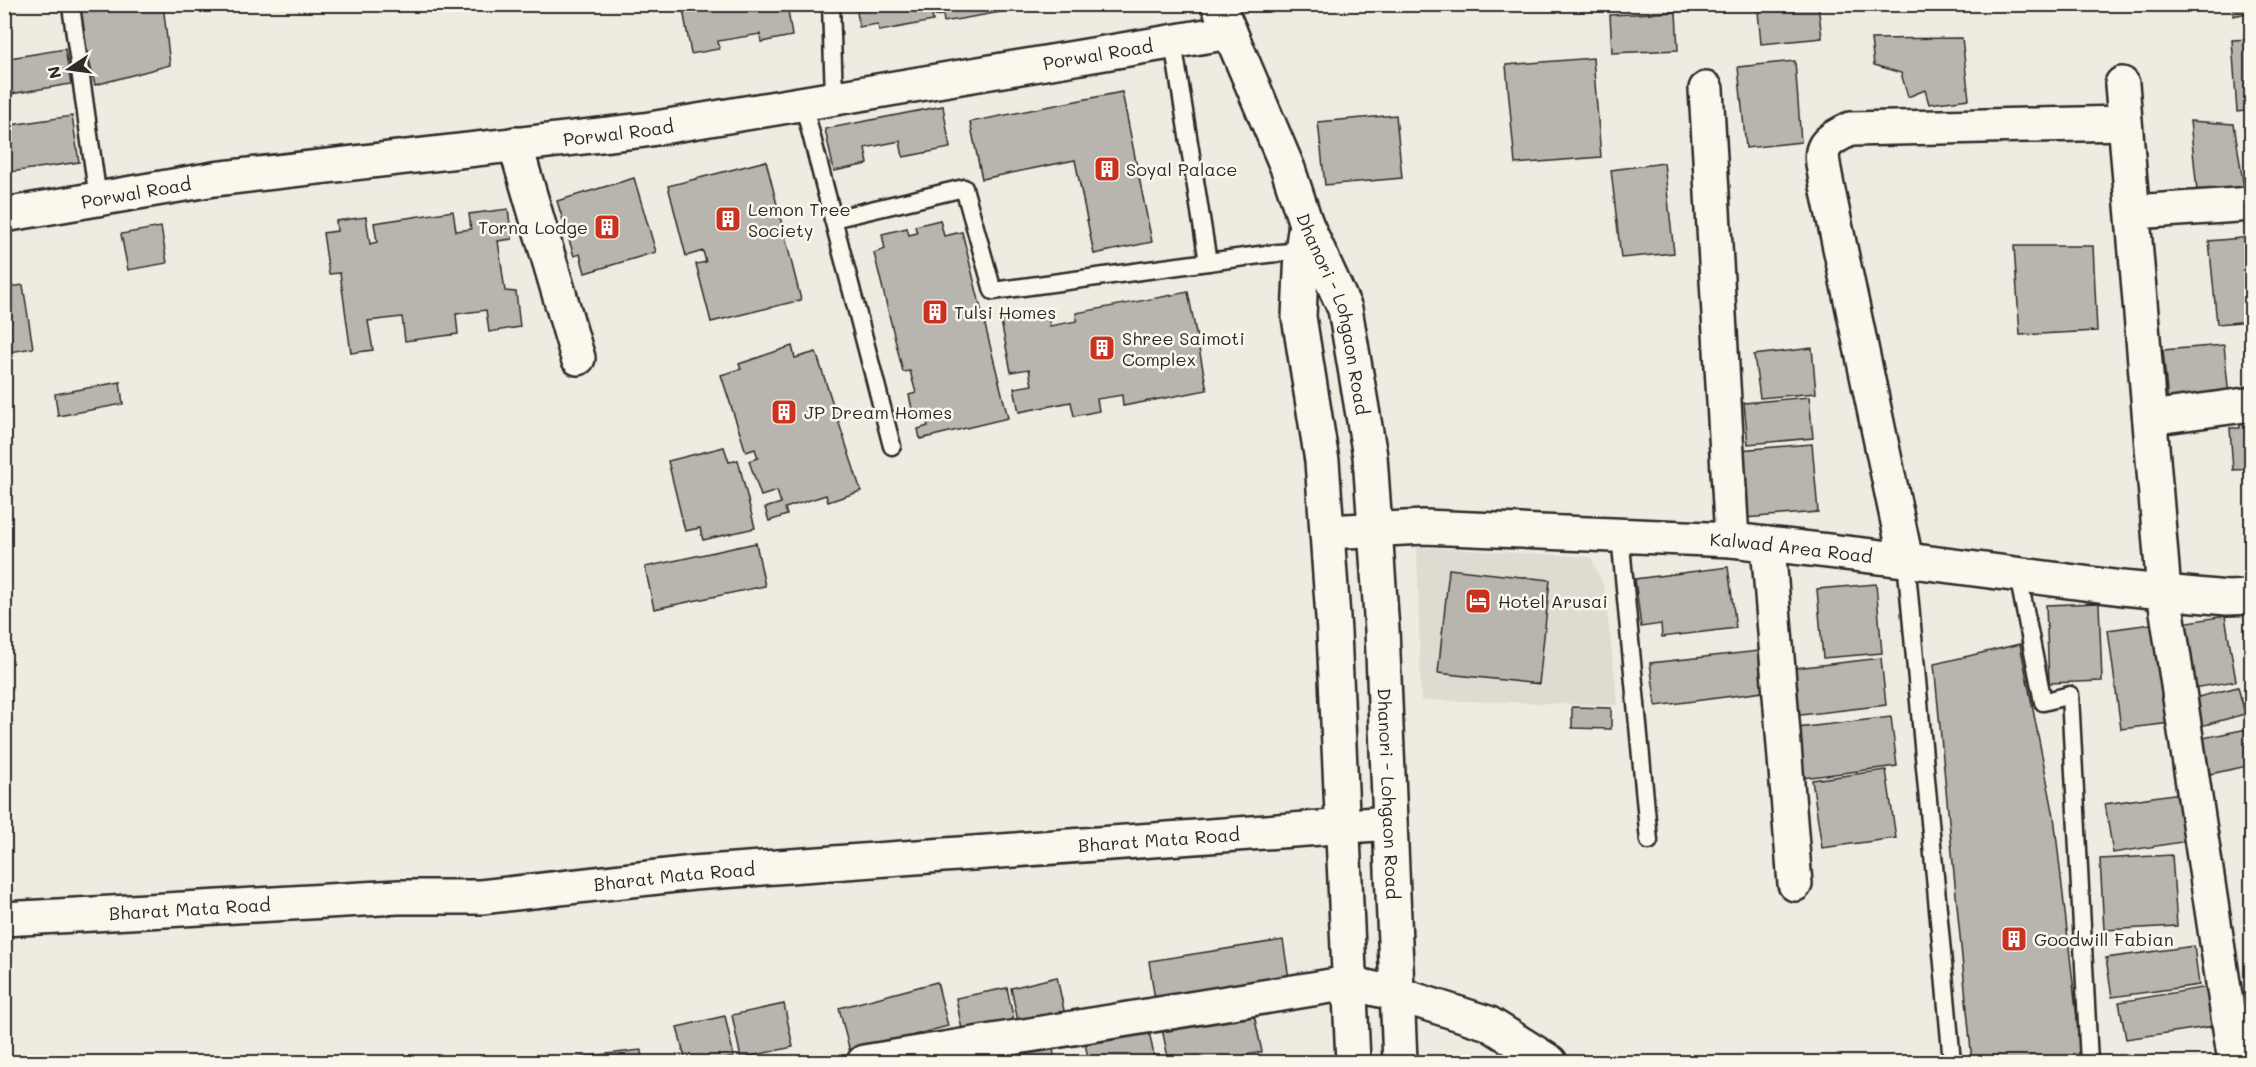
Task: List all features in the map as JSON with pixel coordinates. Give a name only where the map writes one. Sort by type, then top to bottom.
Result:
[{"type":"street","name":"Porwal Road","points":[[4,216],[214,179],[644,130],[1173,42],[1224,18]]},
{"type":"street","points":[[1224,18],[1288,169],[1304,238]]},
{"type":"street","points":[[2122,84],[2164,592],[2235,1062]]},
{"type":"street","points":[[1706,89],[1732,540]]},
{"type":"street","points":[[1906,560],[1821,152],[1829,139],[1850,129],[2125,123]]},
{"type":"street","points":[[515,144],[578,358]]},
{"type":"street","points":[[2149,211],[2252,204]]},
{"type":"street","name":"Dhanori - Lohgaon Road","points":[[1304,238],[1346,309],[1370,456],[1382,630],[1400,1062]]},
{"type":"street","name":"Dhanori - Lohgaon Road","points":[[1304,238],[1299,317],[1322,462],[1334,632],[1353,1062]]},
{"type":"street","points":[[2150,418],[2252,404]]},
{"type":"street","name":"Kalwad Area Road","points":[[1327,532],[1424,527],[1732,540],[2164,592],[2227,598],[2252,597]]},
{"type":"street","points":[[1768,544],[1796,884]]},
{"type":"street","name":"Bharat Mata Road","points":[[4,919],[398,897],[481,897],[693,873],[1390,822]]},
{"type":"street","points":[[864,1062],[1350,983],[1397,993],[1488,1023],[1550,1062]]},
{"type":"lane","points":[[831,4],[834,98]]},
{"type":"lane","points":[[71,6],[98,199]]},
{"type":"lane","points":[[1173,42],[1209,262]]},
{"type":"lane","points":[[803,103],[892,446]]},
{"type":"lane","points":[[833,219],[964,188],[993,291],[1209,262],[1304,238]]},
{"type":"lane","points":[[1620,536],[1649,841]]},
{"type":"lane","points":[[1906,560],[1952,1062]]},
{"type":"lane","points":[[2018,574],[2043,702],[2070,695],[2089,1062]]},
{"type":"shaded area","points":[[1417,547],[1591,557],[1604,587],[1618,705],[1421,700]]},
{"type":"building","points":[[75,4],[163,4],[170,65],[95,85]]},
{"type":"building","points":[[682,4],[787,4],[792,36],[761,42],[760,34],[718,41],[719,49],[691,54]]},
{"type":"building","points":[[856,4],[1041,5],[944,22],[943,15],[932,16],[933,21],[879,31],[878,24],[859,27]]},
{"type":"building","points":[[2233,4],[2252,4],[2252,12],[2233,16]]},
{"type":"building","points":[[1818,5],[1822,38],[1761,44],[1758,11]]},
{"type":"building","points":[[1676,12],[1678,50],[1612,53],[1610,15]]},
{"type":"building","points":[[1962,38],[1969,99],[1929,104],[1925,90],[1908,97],[1901,73],[1874,65],[1871,39]]},
{"type":"building","points":[[2252,39],[2252,110],[2237,112],[2232,40]]},
{"type":"building","points":[[65,49],[71,84],[4,95],[4,59]]},
{"type":"building","points":[[1593,58],[1601,157],[1515,164],[1506,65]]},
{"type":"building","points":[[1795,61],[1801,142],[1746,148],[1738,67]]},
{"type":"building","name":"Soyal Palace","points":[[1122,92],[1152,242],[1094,254],[1075,160],[982,179],[970,122]]},
{"type":"building","points":[[943,106],[950,148],[903,157],[900,141],[865,148],[868,164],[834,171],[825,129]]},
{"type":"building","points":[[1396,115],[1402,178],[1325,185],[1318,122]]},
{"type":"building","points":[[72,116],[79,162],[4,173],[4,126]]},
{"type":"building","points":[[2190,121],[2234,124],[2244,189],[2197,191]]},
{"type":"building","name":"Lemon Tree Society","points":[[766,161],[801,300],[711,322],[696,264],[706,262],[703,251],[686,256],[668,186]]},
{"type":"building","points":[[1664,163],[1674,253],[1621,258],[1611,170]]},
{"type":"building","name":"Torna Lodge","points":[[634,178],[656,252],[585,273],[580,254],[574,256],[557,201]]},
{"type":"building","points":[[508,209],[512,239],[498,241],[505,291],[516,292],[520,327],[489,332],[486,310],[456,314],[458,334],[405,341],[402,317],[368,321],[373,350],[351,353],[340,273],[329,274],[323,233],[337,231],[336,221],[366,217],[370,244],[377,242],[374,223],[453,211],[456,231],[471,229],[469,214]]},
{"type":"building","name":"Tulsi Homes","points":[[940,220],[944,236],[962,232],[1008,418],[920,439],[918,429],[928,426],[925,414],[914,418],[909,395],[916,393],[910,371],[903,372],[874,253],[885,249],[882,234],[907,228],[909,235],[917,233],[915,226]]},
{"type":"building","points":[[161,227],[167,263],[128,270],[121,234]]},
{"type":"building","points":[[2252,237],[2252,321],[2217,324],[2209,241]]},
{"type":"building","points":[[2014,246],[2093,246],[2097,331],[2020,335]]},
{"type":"building","points":[[23,285],[33,348],[4,353],[4,288]]},
{"type":"building","name":"Shree Saimoti Complex","points":[[1188,292],[1207,390],[1123,406],[1122,395],[1097,399],[1099,411],[1074,416],[1071,402],[1019,412],[1014,388],[1032,385],[1029,369],[1011,372],[1001,321],[1047,312],[1050,326],[1077,321],[1076,313]]},
{"type":"building","points":[[2224,345],[2229,397],[2168,403],[2163,350]]},
{"type":"building","name":"JP Dream Homes","points":[[792,346],[795,358],[816,352],[861,491],[828,502],[826,495],[785,508],[787,515],[769,521],[765,508],[781,503],[777,491],[761,496],[749,461],[758,458],[755,449],[746,452],[721,375],[741,369],[739,364]]},
{"type":"building","points":[[1812,348],[1816,393],[1760,398],[1754,355]]},
{"type":"building","points":[[120,382],[123,404],[58,416],[55,394]]},
{"type":"building","points":[[1809,397],[1813,438],[1748,444],[1744,403]]},
{"type":"building","points":[[2252,407],[2252,469],[2233,470],[2230,428],[2240,428],[2239,408]]},
{"type":"building","points":[[1812,444],[1818,512],[1745,518],[1739,450]]},
{"type":"building","points":[[724,447],[729,462],[738,460],[755,528],[703,540],[700,528],[685,531],[668,461]]},
{"type":"building","points":[[756,543],[765,586],[654,609],[645,567]]},
{"type":"building","points":[[1728,567],[1736,628],[1662,637],[1661,624],[1641,627],[1635,579]]},
{"type":"building","points":[[1449,569],[1550,580],[1539,684],[1438,673]]},
{"type":"building","points":[[1876,584],[1882,653],[1823,658],[1817,589]]},
{"type":"building","points":[[2099,603],[2102,681],[2049,683],[2046,605]]},
{"type":"building","points":[[2225,616],[2236,681],[2187,689],[2176,624]]},
{"type":"building","points":[[2158,623],[2171,723],[2121,729],[2108,630]]},
{"type":"building","name":"Goodwill Fabian","points":[[2020,644],[2054,816],[2082,1062],[1972,1062],[1934,664]]},
{"type":"building","points":[[1759,651],[1763,692],[1656,706],[1650,663]]},
{"type":"building","points":[[1881,658],[1886,705],[1793,716],[1787,669]]},
{"type":"building","points":[[2238,687],[2245,714],[2197,727],[2190,699]]},
{"type":"building","points":[[1572,707],[1611,708],[1611,729],[1572,728]]},
{"type":"building","points":[[1891,717],[1897,766],[1795,779],[1789,729]]},
{"type":"building","points":[[2252,728],[2252,765],[2210,774],[2203,738]]},
{"type":"building","points":[[1886,770],[1896,838],[1822,848],[1812,780]]},
{"type":"building","points":[[2180,793],[2188,841],[2113,853],[2105,804]]},
{"type":"building","points":[[2172,855],[2177,926],[2104,930],[2100,859]]},
{"type":"building","points":[[1283,940],[1290,985],[1156,1006],[1149,961]]},
{"type":"building","points":[[2194,946],[2199,985],[2112,997],[2106,958]]},
{"type":"building","points":[[1057,977],[1065,1015],[1019,1026],[1011,988]]},
{"type":"building","points":[[937,982],[948,1026],[850,1052],[839,1008]]},
{"type":"building","points":[[2207,987],[2214,1026],[2126,1039],[2119,1002]]},
{"type":"building","points":[[1007,988],[1016,1031],[964,1040],[956,998]]},
{"type":"building","points":[[784,1004],[793,1047],[741,1058],[732,1015]]},
{"type":"building","points":[[1253,1010],[1262,1052],[1210,1062],[1169,1062],[1162,1029]]},
{"type":"building","points":[[725,1016],[734,1057],[712,1062],[686,1062],[677,1027]]},
{"type":"building","points":[[2252,1021],[2252,1049],[2251,1049],[2245,1023]]},
{"type":"building","points":[[1148,1026],[1155,1061],[1089,1062],[1084,1039]]},
{"type":"building","points":[[1053,1048],[1055,1062],[1004,1062],[1003,1059]]},
{"type":"building","points":[[641,1050],[642,1062],[537,1062]]},
{"type":"place","name":"Soyal Palace","points":[[1107,169]]},
{"type":"place","name":"Lemon Tree Society","points":[[728,219]]},
{"type":"place","name":"Torna Lodge","points":[[607,227]]},
{"type":"place","name":"Tulsi Homes","points":[[935,312]]},
{"type":"place","name":"Shree Saimoti Complex","points":[[1102,348]]},
{"type":"place","name":"JP Dream Homes","points":[[784,412]]},
{"type":"place","name":"Hotel Arusai","points":[[1478,601]]},
{"type":"place","name":"Goodwill Fabian","points":[[2014,939]]}]
